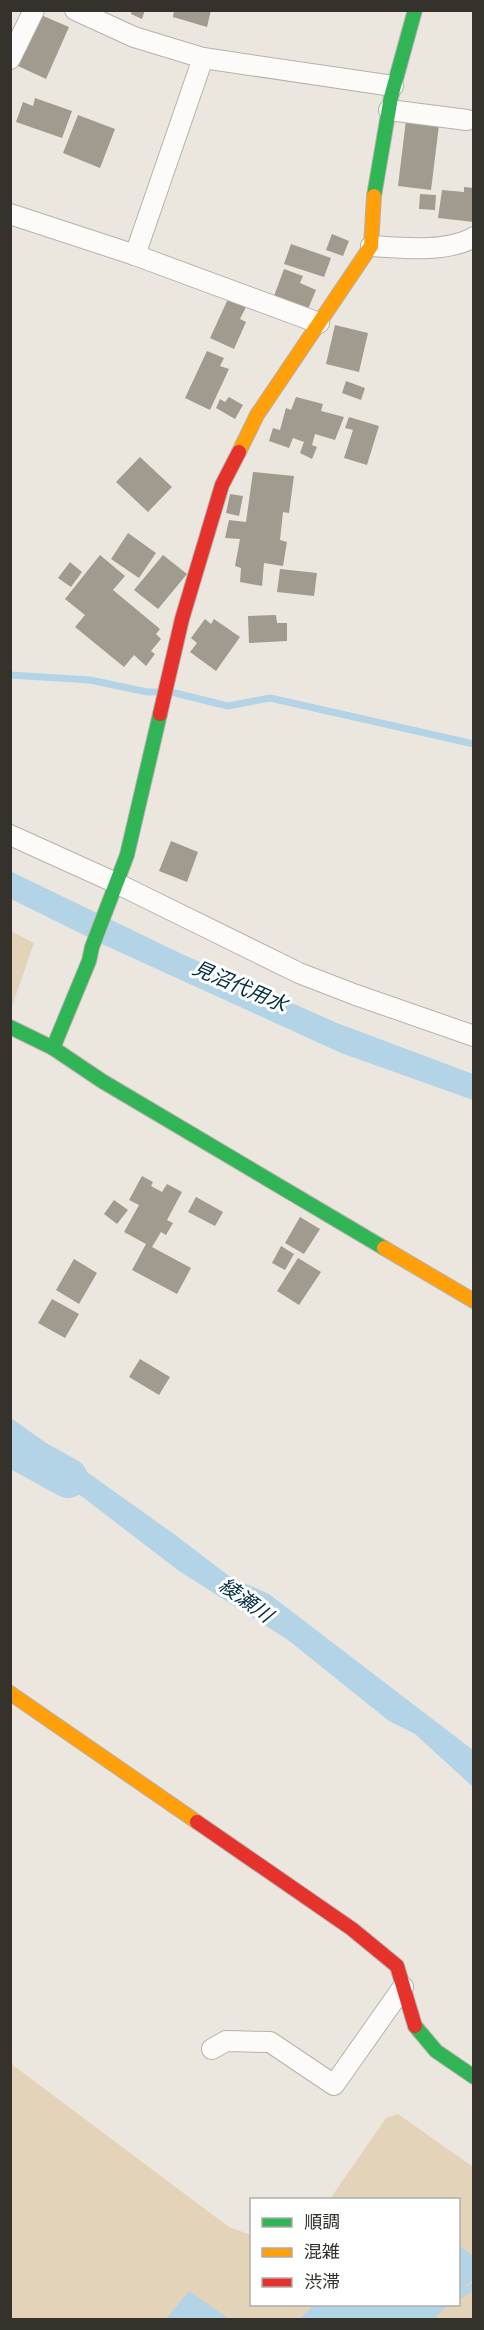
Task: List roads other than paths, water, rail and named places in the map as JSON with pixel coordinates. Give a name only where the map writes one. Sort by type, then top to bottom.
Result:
[{"type":"street","points":[[10,59],[34,10]]},
{"type":"street","points":[[75,10],[134,37],[203,58],[393,86]]},
{"type":"street","points":[[53,1048],[127,855],[182,619],[222,484],[257,415],[371,246],[372,216],[393,86],[415,10]]},
{"type":"street","points":[[135,255],[203,58]]},
{"type":"street","points":[[389,110],[467,120]]},
{"type":"street","points":[[10,214],[135,255],[319,323]]},
{"type":"street","points":[[371,246],[411,249],[463,243],[474,237]]},
{"type":"street","points":[[10,835],[116,883],[299,973],[474,1036]]},
{"type":"street","points":[[10,1027],[53,1048],[102,1081],[474,1301]]},
{"type":"street","points":[[10,1693],[352,1929],[397,1966],[414,2024],[436,2051],[474,2077]]},
{"type":"street","points":[[212,2049],[226,2041],[270,2042],[334,2085],[403,1987]]},
{"type":"water","name":"見沼代用水","points":[[10,871],[182,954],[337,1023],[473,1074],[473,1100],[341,1053],[104,945],[11,899]]},
{"type":"water","points":[[11,1418],[229,1576],[269,1594],[473,1750],[473,1787],[415,1734],[389,1721],[288,1640],[179,1571],[11,1444]]},
{"type":"water","points":[[460,2246],[473,2256],[474,2278],[460,2292]]},
{"type":"water","points":[[189,2291],[229,2319],[166,2319]]},
{"type":"water","points":[[312,2306],[447,2306],[434,2319],[300,2319]]},
{"type":"waterway","points":[[10,675],[90,680],[147,692],[159,692]]},
{"type":"waterway","points":[[171,692],[228,706],[270,698],[474,744]]},
{"type":"waterway","name":"綾瀬川","points":[[10,1446],[68,1478]]},
{"type":"waterway","points":[[460,2295],[474,2286]]}]
